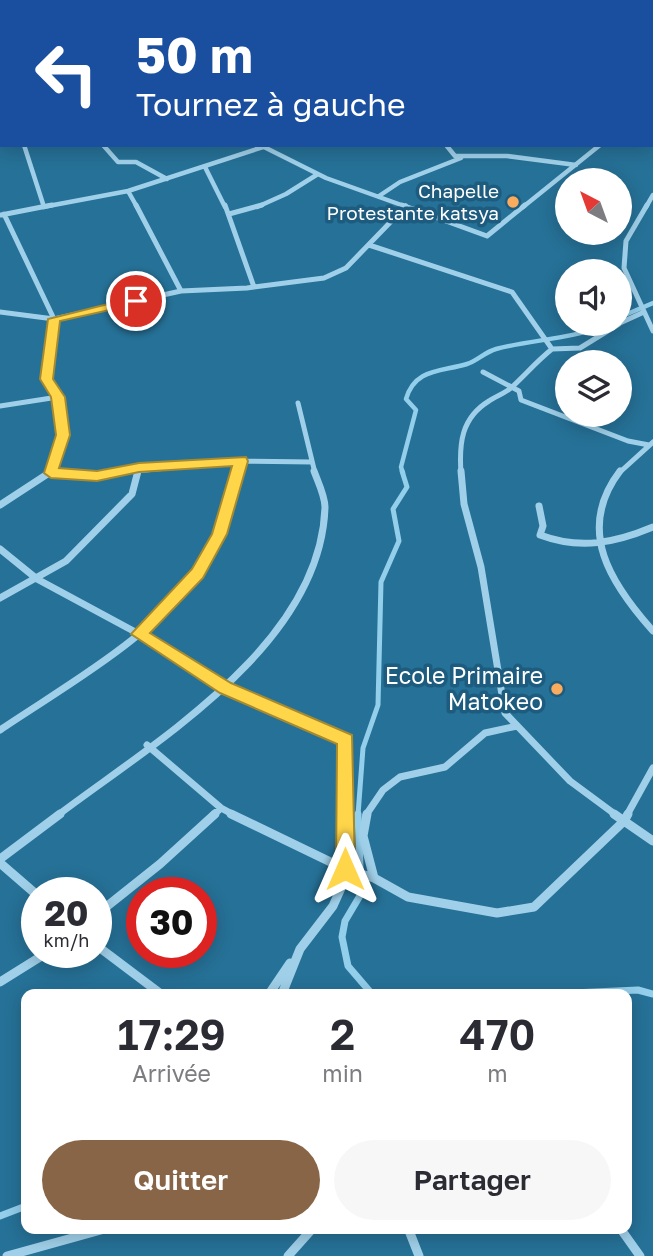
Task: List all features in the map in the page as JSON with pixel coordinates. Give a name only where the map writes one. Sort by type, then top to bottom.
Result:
[{"type":"street","points":[[25,147],[44,206]]},
{"type":"street","points":[[105,147],[118,162],[136,162],[167,179]]},
{"type":"street","points":[[51,473],[63,435],[58,397],[47,379],[54,319],[2,215],[128,191],[260,147]]},
{"type":"street","points":[[265,147],[318,174],[487,236],[598,147]]},
{"type":"street","points":[[448,147],[455,156],[507,156],[576,165]]},
{"type":"street","points":[[379,196],[400,182],[463,157]]},
{"type":"street","points":[[205,167],[229,214],[254,287]]},
{"type":"street","points":[[229,214],[251,210],[282,199],[318,174]]},
{"type":"street","points":[[128,191],[181,291]]},
{"type":"street","points":[[653,195],[626,241],[624,268],[653,331]]},
{"type":"street","points":[[0,312],[54,319],[181,291],[254,287],[324,278],[346,268],[405,206]]},
{"type":"street","points":[[369,245],[512,292],[517,306],[539,327],[552,349]]},
{"type":"street","points":[[632,317],[644,312]]},
{"type":"street","points":[[599,336],[580,348],[552,349],[525,371],[511,388],[474,412],[465,425],[459,445],[464,504],[481,567],[505,713],[570,781],[653,841]]},
{"type":"street","points":[[483,372],[519,391],[521,400],[628,441],[651,443]]},
{"type":"street","points":[[0,406],[58,397]]},
{"type":"street","points":[[21,880],[0,861],[147,745],[226,688],[271,639],[301,590],[319,550],[325,504],[298,403]]},
{"type":"street","points":[[651,443],[626,463],[600,504],[596,517],[599,543],[608,571],[653,631]]},
{"type":"street","points":[[0,505],[51,473],[97,476],[139,468],[241,461],[312,462]]},
{"type":"street","points":[[0,730],[139,634],[198,573],[220,534],[241,461]]},
{"type":"street","points":[[0,598],[66,561],[132,494],[139,468]]},
{"type":"street","points":[[539,506],[543,526],[540,535],[573,546],[626,538],[653,527]]},
{"type":"street","points":[[0,549],[37,579],[139,634],[226,688],[346,740],[343,765],[345,869],[342,887],[331,910],[273,989]]},
{"type":"street","points":[[374,878],[362,833],[369,808],[383,789],[406,774],[450,765],[482,732],[503,725],[517,726]]},
{"type":"street","points":[[147,745],[222,808],[345,869],[374,878],[408,897],[497,914],[534,907],[625,821],[653,768]]},
{"type":"street","points":[[112,902],[160,864],[222,808]]},
{"type":"street","points":[[112,957],[154,989]]},
{"type":"street","points":[[284,989],[295,957]]},
{"type":"street","points":[[0,982],[22,968]]},
{"type":"street","points":[[7,1256],[86,1234]]},
{"type":"street","points":[[288,1256],[308,1234]]},
{"type":"street","points":[[410,1234],[419,1256]]},
{"type":"street","points":[[624,1234],[640,1256]]},
{"type":"shaded area","points":[[0,147],[653,147],[653,1256],[0,1256]]},
{"type":"waterway","points":[[632,312],[653,303]]},
{"type":"waterway","points":[[403,473],[401,467],[416,410],[406,399],[410,389],[422,376],[467,364],[496,349],[566,336]]},
{"type":"waterway","points":[[358,815],[363,748],[378,705],[381,582],[399,541],[393,509],[407,487],[402,471]]},
{"type":"waterway","points":[[358,815],[361,894],[345,921],[342,937],[348,966],[368,989]]},
{"type":"waterway","points":[[632,990],[653,994]]},
{"type":"waterway","points":[[0,1216],[21,1208]]},
{"type":"place","name":"Chapelle Protestante katsya","points":[[513,202]]},
{"type":"place","name":"Ecole Primaire Matokeo","points":[[557,689]]},
{"type":"route","points":[[136,301],[54,319],[47,354],[47,379],[58,397],[63,435],[51,473],[97,476],[139,468],[241,461],[220,534],[198,573],[139,634],[226,688],[259,705],[346,740],[343,765],[345,869]]}]
